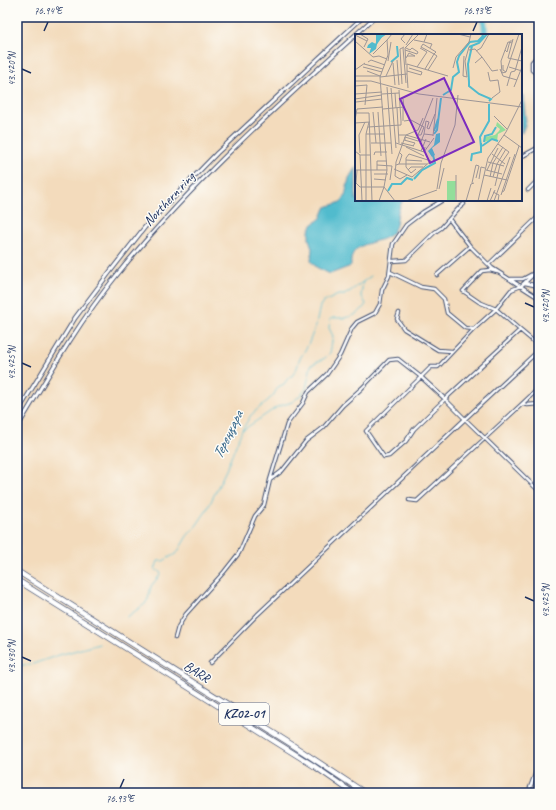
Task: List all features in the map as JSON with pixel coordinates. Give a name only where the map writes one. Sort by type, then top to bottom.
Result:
[{"type":"highway","name":"BARR","points":[[17,572],[291,744],[365,793]]},
{"type":"highway","name":"BARR","points":[[17,580],[314,766],[353,793]]},
{"type":"street","name":"Northern ring","points":[[17,413],[75,318],[145,226],[217,153],[364,17]]},
{"type":"street","name":"Northern ring","points":[[356,34],[375,17]]},
{"type":"street","points":[[536,17],[539,20]]},
{"type":"street","name":"Northern ring","points":[[17,428],[80,324],[115,277],[152,232],[220,161],[262,120],[355,35]]},
{"type":"street","points":[[539,54],[532,62],[532,70],[539,76]]},
{"type":"street","points":[[522,156],[539,147]]},
{"type":"street","points":[[528,190],[539,179]]},
{"type":"street","points":[[174,638],[178,627],[186,614],[239,553],[255,516],[264,505],[287,424],[304,403],[308,392],[328,374],[340,355],[352,328],[357,322],[375,313],[380,304],[382,290],[390,272],[393,244],[411,221],[441,201]]},
{"type":"street","points":[[391,260],[406,260],[441,228],[464,204]]},
{"type":"street","points":[[489,264],[539,216]]},
{"type":"street","points":[[449,219],[470,246],[489,264],[539,298]]},
{"type":"street","points":[[535,220],[539,224]]},
{"type":"street","points":[[437,275],[470,246]]},
{"type":"street","points":[[520,330],[414,429],[406,441],[389,456],[384,457],[366,431],[431,367],[438,367],[474,329],[496,309],[511,290],[521,286],[538,272],[539,269]]},
{"type":"street","points":[[501,273],[490,270],[482,270],[463,291],[479,302],[496,309],[539,346]]},
{"type":"street","points":[[390,272],[421,287],[434,289],[444,299],[447,313],[465,328],[474,329]]},
{"type":"street","points":[[510,279],[523,279],[538,272]]},
{"type":"street","points":[[524,283],[534,285],[539,288]]},
{"type":"street","points":[[399,313],[397,319],[404,329],[438,350],[453,351]]},
{"type":"street","points":[[210,663],[262,610],[539,350]]},
{"type":"street","points":[[270,480],[282,471],[306,441],[323,428],[343,405],[389,360],[398,359],[445,399],[539,491]]},
{"type":"street","points":[[409,500],[416,501],[539,388]]},
{"type":"street","points":[[522,404],[539,404]]},
{"type":"street","points":[[528,793],[539,764]]},
{"type":"water","points":[[522,95],[523,95],[526,122],[522,133]]},
{"type":"water","points":[[355,168],[355,201],[402,201],[398,210],[394,230],[383,239],[361,246],[355,251],[352,257],[351,266],[330,274],[316,267],[311,261],[312,248],[309,239],[309,231],[312,225],[321,218],[325,208],[342,201],[345,196],[349,178]]},
{"type":"waterway","name":"Тереңқара","points":[[484,17],[485,34]]},
{"type":"waterway","name":"Тереңқара","points":[[127,617],[145,604],[148,599],[151,586],[161,574],[159,571],[155,570],[158,561],[163,561],[177,553],[187,536],[207,510],[226,470],[242,430],[251,415],[273,396],[278,387],[284,384],[297,368],[299,360],[308,345],[316,325],[322,303],[338,295],[345,295],[347,292],[371,276]]},
{"type":"waterway","points":[[243,430],[277,407],[292,402],[306,389],[311,365],[325,358],[330,353],[333,336],[329,328],[330,319],[351,316],[358,313],[366,304],[361,295],[363,282]]},
{"type":"waterway","name":"Тереңқара","points":[[17,667],[19,668],[22,665],[30,665],[99,644]]}]
